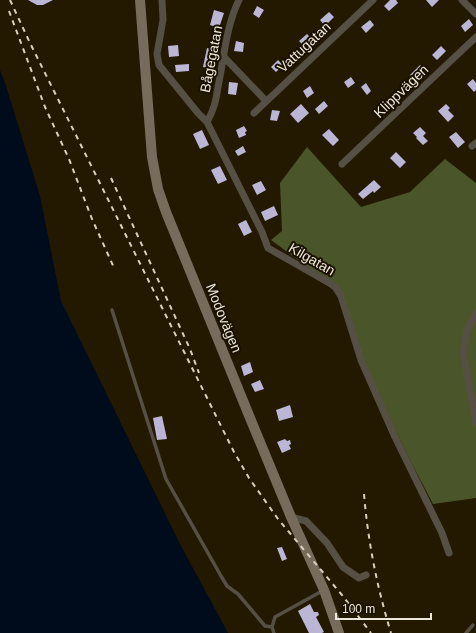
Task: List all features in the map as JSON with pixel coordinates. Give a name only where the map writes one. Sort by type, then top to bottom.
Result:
[{"type":"main road","name":"Modovägen","points":[[140,0],[152,157],[158,189],[166,212],[291,517],[324,590],[339,633]]},
{"type":"street","name":"Kilgatan","points":[[162,0],[163,20],[157,54],[159,65],[207,122],[262,232],[268,248],[336,287],[344,301],[352,336],[361,360],[395,437],[442,533],[449,553]]},
{"type":"street","name":"Bågegatan","points":[[207,122],[215,108],[226,44],[233,16],[239,0]]},
{"type":"street","name":"Vattugatan","points":[[254,113],[373,0]]},
{"type":"street","points":[[462,0],[476,14]]},
{"type":"street","name":"Klippvägen","points":[[342,164],[476,36]]},
{"type":"street","points":[[224,58],[266,101]]},
{"type":"street","points":[[476,313],[467,330],[463,352],[476,423]]},
{"type":"street","points":[[291,517],[306,521],[327,543],[343,567],[359,578],[366,574]]},
{"type":"lane","points":[[112,310],[166,479],[227,586],[238,594],[265,626],[272,627]]},
{"type":"lane","points":[[274,633],[272,627],[273,618],[324,590]]},
{"type":"lane","points":[[466,633],[473,625]]},
{"type":"green space","points":[[307,147],[361,207],[410,192],[445,159],[476,183],[476,498],[433,504],[361,360],[344,301],[331,284],[271,240],[282,231],[280,183]]},
{"type":"water","points":[[0,70],[40,196],[61,301],[181,546],[228,633],[0,633]]},
{"type":"building","points":[[28,0],[53,0],[43,5],[37,5]]},
{"type":"building","points":[[390,0],[396,0],[398,3],[389,11],[384,6]]},
{"type":"building","points":[[426,0],[439,0],[432,7]]},
{"type":"building","points":[[257,6],[264,10],[259,18],[253,14]]},
{"type":"building","points":[[214,10],[224,13],[219,28],[210,25]]},
{"type":"building","points":[[329,12],[334,17],[325,26],[320,20]]},
{"type":"building","points":[[469,19],[473,25],[465,32],[461,26]]},
{"type":"building","points":[[370,20],[374,25],[366,33],[361,27]]},
{"type":"building","points":[[307,34],[313,40],[305,47],[299,41]]},
{"type":"building","points":[[236,41],[244,43],[243,52],[234,51]]},
{"type":"building","points":[[178,45],[179,56],[169,57],[168,46]]},
{"type":"building","points":[[441,46],[446,51],[437,60],[432,55]]},
{"type":"building","points":[[207,48],[217,50],[213,69],[203,67]]},
{"type":"building","points":[[278,60],[283,65],[276,72],[271,67]]},
{"type":"building","points":[[189,64],[189,71],[176,72],[175,65]]},
{"type":"building","points":[[420,65],[426,71],[415,81],[410,75]]},
{"type":"building","points":[[351,77],[355,83],[348,88],[344,82]]},
{"type":"building","points":[[473,79],[476,83],[476,90],[474,92],[467,84]]},
{"type":"building","points":[[208,82],[209,91],[202,92],[201,83]]},
{"type":"building","points":[[229,82],[238,83],[236,95],[228,94]]},
{"type":"building","points":[[366,83],[371,91],[367,95],[361,87]]},
{"type":"building","points":[[310,86],[314,93],[307,98],[303,91]]},
{"type":"building","points":[[324,101],[328,106],[319,114],[315,109]]},
{"type":"building","points":[[301,104],[309,113],[298,123],[290,114]]},
{"type":"building","points":[[446,104],[450,108],[448,110],[454,116],[448,122],[438,111]]},
{"type":"building","points":[[272,110],[280,111],[277,121],[270,120]]},
{"type":"building","points":[[244,126],[247,131],[245,132],[246,135],[239,138],[236,130]]},
{"type":"building","points":[[420,127],[426,133],[423,136],[428,141],[423,145],[413,133]]},
{"type":"building","points":[[329,129],[339,140],[333,146],[322,135]]},
{"type":"building","points":[[202,130],[209,145],[200,149],[193,134]]},
{"type":"building","points":[[456,132],[465,142],[458,148],[449,137]]},
{"type":"building","points":[[243,146],[246,152],[238,156],[235,151]]},
{"type":"building","points":[[396,152],[406,162],[400,168],[390,158]]},
{"type":"building","points":[[220,166],[227,180],[218,184],[211,170]]},
{"type":"building","points":[[374,180],[381,187],[363,199],[358,194]]},
{"type":"building","points":[[261,181],[266,190],[257,195],[252,185]]},
{"type":"building","points":[[274,206],[278,215],[265,221],[261,212]]},
{"type":"building","points":[[246,220],[252,232],[244,236],[238,224]]},
{"type":"building","points":[[250,362],[253,372],[244,376],[241,366]]},
{"type":"building","points":[[260,380],[264,389],[255,392],[251,384]]},
{"type":"building","points":[[290,405],[293,417],[279,421],[276,410]]},
{"type":"building","points":[[162,416],[167,439],[157,440],[153,418]]},
{"type":"building","points":[[285,439],[287,441],[290,440],[291,444],[289,445],[291,449],[282,453],[277,442]]},
{"type":"building","points":[[282,547],[287,559],[282,561],[277,548]]},
{"type":"building","points":[[310,604],[314,612],[318,612],[319,615],[316,617],[324,632],[322,633],[309,633],[298,611]]},
{"type":"railway","points":[[10,0],[234,452],[249,478],[278,519],[342,595],[371,633]]},
{"type":"railway","points":[[9,11],[45,107],[69,159],[92,219],[115,270]]},
{"type":"railway","points":[[111,178],[190,349],[199,373]]},
{"type":"railway","points":[[364,494],[374,564],[381,599],[391,633]]}]
